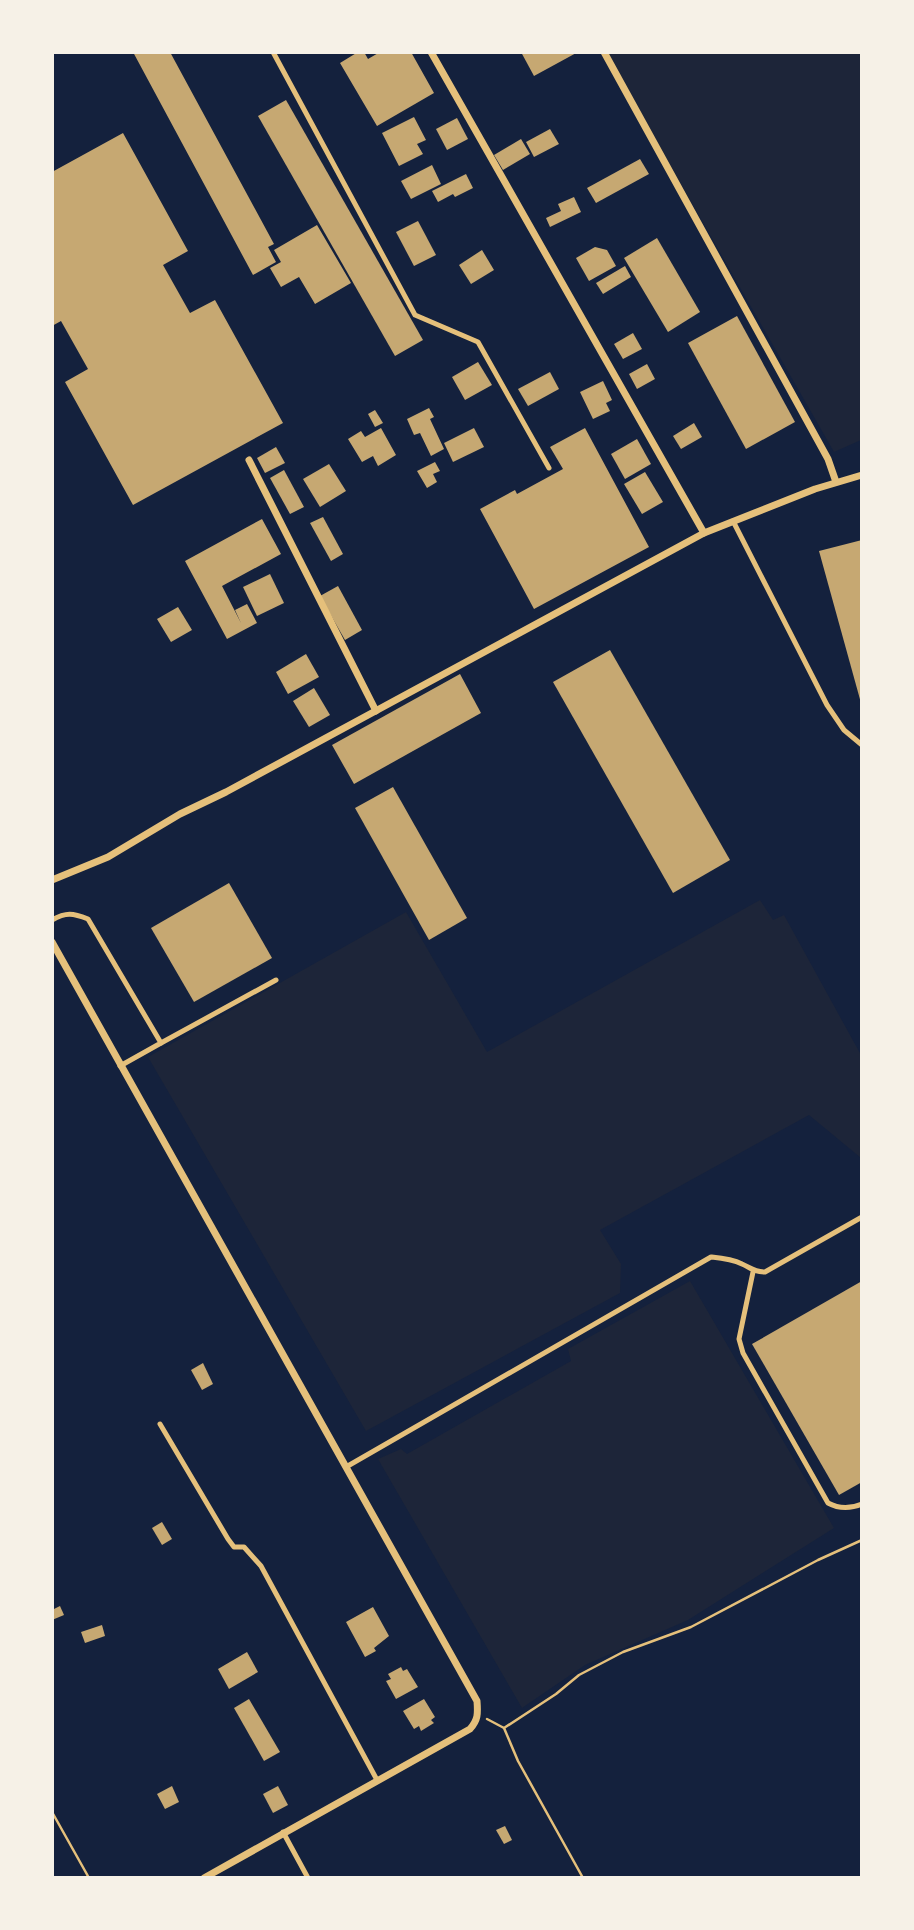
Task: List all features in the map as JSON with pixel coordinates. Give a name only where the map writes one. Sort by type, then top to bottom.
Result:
[{"type":"street","points":[[431,52],[704,533]]},
{"type":"street","points":[[604,52],[828,459],[836,482]]},
{"type":"street","points":[[249,460],[376,711]]},
{"type":"street","points":[[52,880],[108,856],[180,814],[704,533],[862,474]]},
{"type":"street","points":[[52,942],[477,1701],[478,1714],[470,1729],[204,1878]]},
{"type":"lane","points":[[273,52],[415,315],[478,342],[548,468]]},
{"type":"lane","points":[[733,521],[827,705],[844,730],[862,745]]},
{"type":"lane","points":[[52,920],[74,913],[88,919],[161,1043]]},
{"type":"lane","points":[[120,1066],[276,980]]},
{"type":"lane","points":[[346,1467],[710,1257],[729,1259],[753,1272],[765,1272],[862,1217]]},
{"type":"lane","points":[[753,1272],[739,1339],[743,1353],[828,1503],[847,1508],[862,1504]]},
{"type":"lane","points":[[160,1424],[228,1539],[234,1546],[244,1547],[261,1566],[377,1780]]},
{"type":"lane","points":[[283,1832],[308,1878]]},
{"type":"path","points":[[504,1728],[556,1694],[579,1675],[623,1652],[691,1627],[818,1560],[862,1540]]},
{"type":"path","points":[[478,1714],[504,1728],[517,1761],[583,1878]]},
{"type":"path","points":[[52,1812],[89,1878]]},
{"type":"shaded area","points":[[606,53],[861,53],[861,440],[834,452]]},
{"type":"shaded area","points":[[760,900],[773,920],[784,915],[861,1055],[861,1158],[809,1115],[600,1230],[621,1264],[620,1293],[366,1431],[148,1057],[406,912],[487,1052]]},
{"type":"shaded area","points":[[690,1281],[834,1528],[688,1620],[585,1665],[522,1708],[378,1459],[401,1449],[407,1454],[571,1361],[568,1349]]},
{"type":"building","points":[[133,52],[170,52],[274,244],[268,247],[276,262],[253,275]]},
{"type":"building","points":[[358,52],[364,52],[368,59],[380,52],[411,52],[434,93],[377,126],[340,63]]},
{"type":"building","points":[[521,52],[578,52],[534,76]]},
{"type":"building","points":[[286,100],[423,340],[395,356],[258,116]]},
{"type":"building","points":[[414,117],[426,140],[417,144],[423,154],[399,166],[382,133]]},
{"type":"building","points":[[457,118],[468,139],[447,150],[436,129]]},
{"type":"building","points":[[550,129],[559,144],[534,157],[526,142]]},
{"type":"building","points":[[123,133],[188,251],[163,265],[190,313],[215,300],[283,423],[133,505],[65,382],[88,369],[61,321],[52,326],[52,172]]},
{"type":"building","points":[[521,139],[530,154],[503,170],[494,155]]},
{"type":"building","points":[[640,159],[649,174],[596,203],[587,188]]},
{"type":"building","points":[[432,165],[441,184],[411,199],[401,181]]},
{"type":"building","points":[[466,174],[473,188],[438,202],[432,191]]},
{"type":"building","points":[[574,197],[581,212],[550,227],[546,218],[561,211],[558,204]]},
{"type":"building","points":[[418,221],[436,255],[414,266],[396,232]]},
{"type":"building","points":[[317,225],[351,283],[315,304],[299,277],[281,287],[270,268],[281,262],[274,250]]},
{"type":"building","points":[[657,238],[700,312],[668,332],[624,258]]},
{"type":"building","points":[[595,247],[607,250],[616,266],[589,281],[576,258]]},
{"type":"building","points":[[482,250],[494,270],[471,284],[459,265]]},
{"type":"building","points":[[625,266],[631,277],[603,294],[596,283]]},
{"type":"building","points":[[737,316],[795,422],[746,449],[688,343]]},
{"type":"building","points":[[633,333],[642,349],[623,359],[614,344]]},
{"type":"building","points":[[478,362],[492,385],[465,400],[452,377]]},
{"type":"building","points":[[647,364],[655,379],[637,389],[629,374]]},
{"type":"building","points":[[550,372],[559,389],[528,406],[518,389]]},
{"type":"building","points":[[603,381],[612,400],[606,403],[610,411],[593,419],[580,392]]},
{"type":"building","points":[[429,408],[434,417],[430,419],[444,449],[431,456],[420,433],[414,435],[407,419]]},
{"type":"building","points":[[375,410],[383,423],[375,427],[368,414]]},
{"type":"building","points":[[694,423],[702,437],[681,449],[673,436]]},
{"type":"building","points":[[381,428],[396,455],[378,466],[373,456],[362,462],[348,439],[361,431],[365,437]]},
{"type":"building","points":[[474,428],[484,447],[453,462],[444,443]]},
{"type":"building","points":[[585,428],[649,547],[534,609],[480,509],[515,490],[517,494],[563,469],[550,447]]},
{"type":"building","points":[[637,439],[651,464],[625,479],[611,454]]},
{"type":"building","points":[[276,447],[285,463],[265,473],[257,458]]},
{"type":"building","points":[[435,462],[440,471],[433,474],[437,482],[427,488],[417,471]]},
{"type":"building","points":[[329,464],[346,491],[320,507],[303,479]]},
{"type":"building","points":[[284,470],[304,507],[290,514],[270,478]]},
{"type":"building","points":[[645,472],[663,502],[642,514],[624,484]]},
{"type":"building","points":[[323,517],[343,554],[331,561],[310,523]]},
{"type":"building","points":[[262,519],[281,554],[222,586],[241,623],[235,610],[247,604],[257,623],[227,639],[185,561]]},
{"type":"building","points":[[862,540],[862,703],[861,703],[819,551]]},
{"type":"building","points":[[270,574],[284,603],[257,616],[243,587]]},
{"type":"building","points":[[338,586],[362,630],[345,640],[320,596]]},
{"type":"building","points":[[178,607],[192,630],[171,642],[157,619]]},
{"type":"building","points":[[610,650],[730,860],[673,893],[553,682]]},
{"type":"building","points":[[306,654],[319,677],[288,694],[276,672]]},
{"type":"building","points":[[460,674],[481,713],[354,784],[332,745]]},
{"type":"building","points":[[314,688],[330,715],[309,727],[293,701]]},
{"type":"building","points":[[393,787],[467,918],[429,940],[355,808]]},
{"type":"building","points":[[229,883],[272,958],[194,1002],[151,928]]},
{"type":"building","points":[[862,1281],[862,1482],[839,1495],[752,1344]]},
{"type":"building","points":[[203,1363],[213,1384],[202,1390],[191,1370]]},
{"type":"building","points":[[162,1522],[172,1539],[162,1545],[152,1528]]},
{"type":"building","points":[[60,1606],[64,1615],[52,1620],[52,1610]]},
{"type":"building","points":[[373,1607],[389,1636],[374,1648],[376,1651],[365,1657],[346,1622]]},
{"type":"building","points":[[102,1625],[105,1636],[85,1643],[81,1632]]},
{"type":"building","points":[[247,1652],[258,1672],[229,1689],[218,1669]]},
{"type":"building","points":[[401,1667],[403,1671],[407,1669],[418,1687],[396,1699],[386,1681],[391,1679],[388,1674]]},
{"type":"building","points":[[249,1699],[280,1752],[264,1761],[234,1708]]},
{"type":"building","points":[[424,1699],[435,1717],[431,1720],[434,1723],[421,1731],[419,1726],[414,1729],[403,1711]]},
{"type":"building","points":[[172,1786],[179,1802],[165,1809],[157,1794]]},
{"type":"building","points":[[278,1786],[288,1805],[273,1813],[263,1794]]},
{"type":"building","points":[[505,1826],[512,1840],[504,1844],[496,1830]]}]
